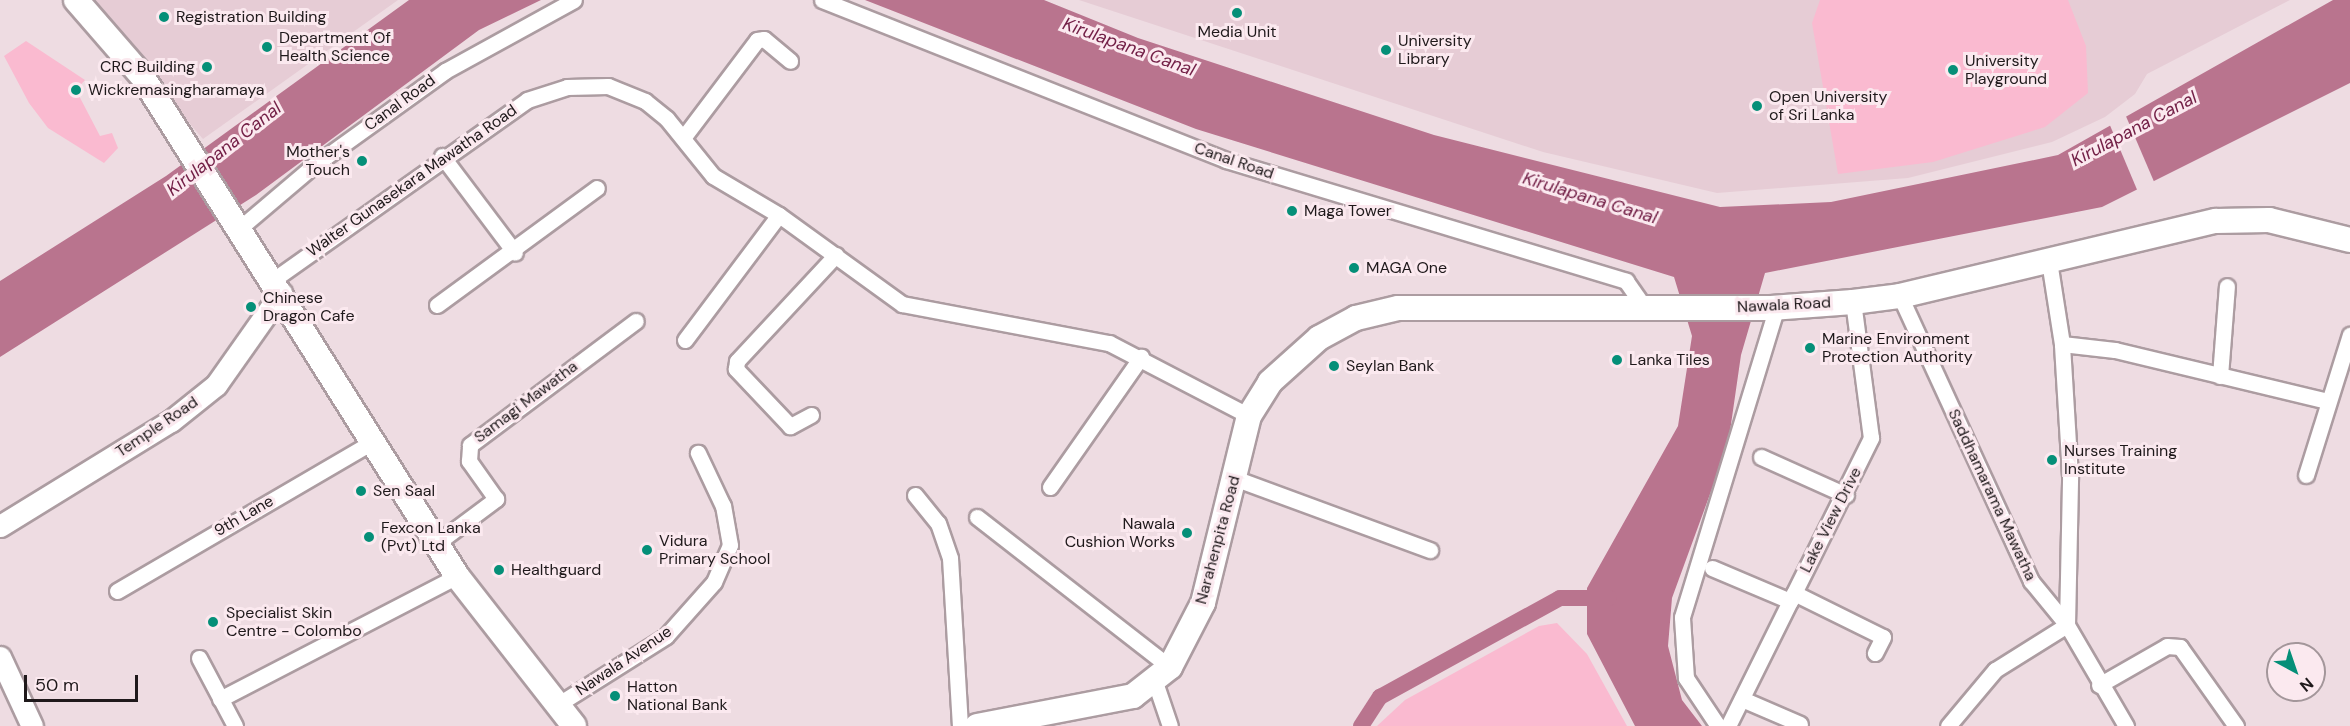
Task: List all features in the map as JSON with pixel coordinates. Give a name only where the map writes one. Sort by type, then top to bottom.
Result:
[{"type":"main road","points":[[76,0],[142,76],[190,147],[457,576],[574,726]]},
{"type":"main road","name":"Nawala Road","points":[[1249,416],[1270,382],[1319,338],[1356,318],[1398,308],[1774,308],[1853,302],[1900,296],[2216,221],[2269,220],[2350,240]]},
{"type":"main road","name":"Narahenpita Road","points":[[1163,674],[1203,603],[1249,416]]},
{"type":"main road","points":[[978,726],[1133,696],[1163,674]]},
{"type":"street","name":"Canal Road","points":[[240,226],[313,166],[445,71],[574,0]]},
{"type":"street","name":"Canal Road","points":[[822,0],[1226,160],[1626,281],[1656,307]]},
{"type":"street","points":[[683,138],[757,40],[764,39],[790,61]]},
{"type":"street","name":"Walter Gunasekara Mawatha Road","points":[[277,286],[442,156],[527,100],[567,87],[608,86],[645,101],[683,138],[713,176],[779,215],[902,304],[1077,335],[1141,357],[1249,416]]},
{"type":"street","points":[[442,156],[515,253]]},
{"type":"street","points":[[437,305],[515,253],[597,188]]},
{"type":"street","points":[[686,340],[779,215]]},
{"type":"street","points":[[811,415],[790,426],[736,369],[737,361],[836,255]]},
{"type":"street","points":[[1948,726],[1995,670],[2067,625],[2070,476],[2062,344],[2049,261]]},
{"type":"street","name":"Temple Road","points":[[0,526],[171,421],[216,385],[277,286]]},
{"type":"street","points":[[2220,376],[2227,286]]},
{"type":"street","name":"Saddhamarama Mawatha","points":[[1900,296],[2031,581],[2067,625],[2099,685],[2126,726]]},
{"type":"street","name":"Lake View Drive","points":[[1728,726],[1846,495],[1871,438],[1853,302]]},
{"type":"street","points":[[1718,726],[1686,678],[1682,617],[1774,308]]},
{"type":"street","name":"Samagi Mawatha","points":[[437,543],[496,499],[469,461],[470,445],[636,321]]},
{"type":"street","points":[[2306,475],[2350,335]]},
{"type":"street","points":[[2062,344],[2220,376],[2328,401]]},
{"type":"street","points":[[1050,487],[1141,357]]},
{"type":"street","name":"9th Lane","points":[[117,591],[372,442]]},
{"type":"street","name":"Nawala Avenue","points":[[557,705],[666,636],[714,582],[730,545],[723,506],[698,453]]},
{"type":"street","points":[[1761,457],[1846,495]]},
{"type":"street","points":[[1234,478],[1430,550]]},
{"type":"street","points":[[915,495],[938,523],[950,558],[960,726]]},
{"type":"street","points":[[977,518],[1163,674],[1170,726]]},
{"type":"street","points":[[1712,568],[1792,597],[1883,637],[1875,653]]},
{"type":"street","points":[[220,699],[457,576]]},
{"type":"street","points":[[2099,685],[2167,645],[2180,647],[2236,726]]},
{"type":"street","points":[[0,657],[32,726]]},
{"type":"street","points":[[199,658],[235,726]]},
{"type":"street","points":[[1742,699],[1800,724]]},
{"type":"shaded area","points":[[83,0],[398,0],[203,139]]},
{"type":"shaded area","name":"Open University of Sri Lanka","points":[[1079,0],[2290,0],[2147,74],[2135,94],[2105,117],[2052,142],[1908,178],[1717,193],[1543,152]]},
{"type":"shaded area","name":"University Playground","points":[[1820,0],[2068,0],[2086,46],[2088,93],[2045,127],[1933,162],[1838,174],[1812,23]]},
{"type":"shaded area","points":[[26,41],[85,80],[76,90],[100,136],[112,133],[118,148],[104,163],[48,128],[29,103],[4,56]]},
{"type":"shaded area","points":[[1557,623],[1587,654],[1627,726],[1377,726],[1405,700],[1539,626]]},
{"type":"water","name":"Kirulapana Canal","points":[[409,0],[541,0],[479,30],[256,195],[0,357],[0,281],[166,176]]},
{"type":"water","name":"Kirulapana Canal","points":[[865,0],[1044,0],[1138,38],[1434,135],[1720,207],[1831,202],[2058,155],[2333,0],[2350,0],[2350,83],[2102,207],[1765,273],[1741,355],[1728,445],[1672,598],[1668,646],[1682,700],[1702,726],[1635,726],[1587,634],[1587,588],[1678,426],[1692,336],[1674,277],[1196,129]]},
{"type":"pier","points":[[2125,114],[2155,184],[2138,192],[2109,123]]},
{"type":"waterway","points":[[1361,726],[1380,697],[1560,598],[1609,598]]},
{"type":"place","name":"Media Unit","points":[[1237,13]]},
{"type":"place","name":"Registration Building","points":[[164,17]]},
{"type":"place","name":"Department Of Health Science","points":[[267,47]]},
{"type":"place","name":"University Library","points":[[1386,50]]},
{"type":"place","name":"CRC Building","points":[[207,67]]},
{"type":"place","name":"University Playground","points":[[1953,70]]},
{"type":"place","name":"Wickremasingharamaya","points":[[76,90]]},
{"type":"place","name":"Open University of Sri Lanka","points":[[1757,106]]},
{"type":"place","name":"Mother's Touch","points":[[362,161]]},
{"type":"place","name":"Maga Tower","points":[[1292,211]]},
{"type":"place","name":"MAGA One","points":[[1354,268]]},
{"type":"place","name":"Chinese Dragon Cafe","points":[[251,307]]},
{"type":"place","name":"Marine Environment Protection Authority","points":[[1810,348]]},
{"type":"place","name":"Lanka Tiles","points":[[1617,360]]},
{"type":"place","name":"Seylan Bank","points":[[1334,366]]},
{"type":"place","name":"Nurses Training Institute","points":[[2052,460]]},
{"type":"place","name":"Sen Saal","points":[[361,491]]},
{"type":"place","name":"Nawala Cushion Works","points":[[1187,533]]},
{"type":"place","name":"Fexcon Lanka (Pvt) Ltd","points":[[369,537]]},
{"type":"place","name":"Vidura Primary School","points":[[647,550]]},
{"type":"place","name":"Healthguard","points":[[499,570]]},
{"type":"place","name":"Specialist Skin Centre - Colombo","points":[[213,622]]},
{"type":"place","name":"Hatton National Bank","points":[[615,696]]}]
